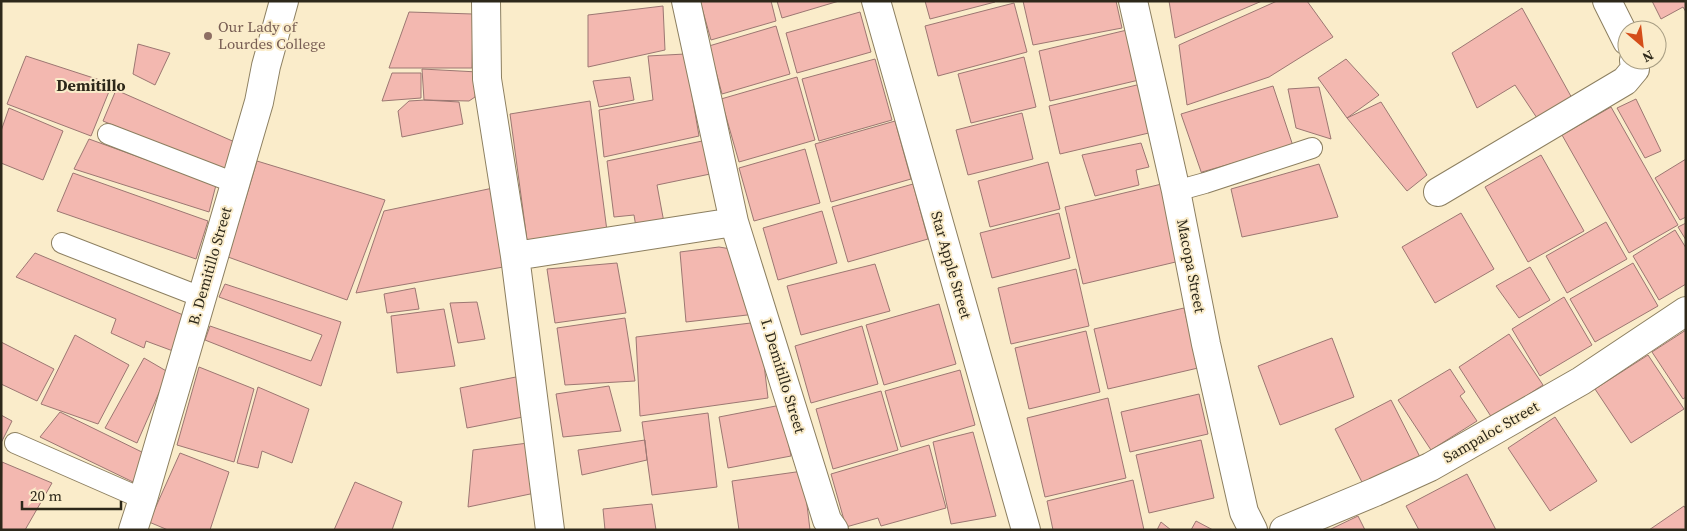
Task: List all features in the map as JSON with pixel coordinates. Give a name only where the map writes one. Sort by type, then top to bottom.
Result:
[{"type":"street","name":"B. Demitillo Street","points":[[132,530],[143,499],[259,102],[266,66],[284,1]]},
{"type":"street","points":[[486,1],[487,79],[515,256],[550,530]]},
{"type":"street","name":"I. Demitillo Street","points":[[686,1],[734,222],[827,520],[834,530]]},
{"type":"street","name":"Star Apple Street","points":[[876,1],[1026,530]]},
{"type":"street","name":"Macopa Street","points":[[1133,1],[1176,190],[1206,344],[1244,512],[1253,530]]},
{"type":"street","points":[[1607,1],[1617,21]]},
{"type":"street","points":[[1438,192],[1626,81],[1634,70]]},
{"type":"street","points":[[515,256],[734,222]]},
{"type":"street","name":"Sampaloc Street","points":[[1284,530],[1430,468],[1581,381],[1686,310]]},
{"type":"lane","points":[[108,134],[235,183]]},
{"type":"lane","points":[[1176,190],[1205,183],[1312,148]]},
{"type":"lane","points":[[62,243],[201,297]]},
{"type":"lane","points":[[15,443],[143,499]]},
{"type":"building","points":[[700,1],[771,1],[776,21],[711,40]]},
{"type":"building","points":[[777,1],[839,1],[782,18]]},
{"type":"building","points":[[925,1],[994,1],[995,2],[930,19]]},
{"type":"building","points":[[1023,1],[1116,1],[1122,28],[1033,45]]},
{"type":"building","points":[[1169,1],[1262,1],[1175,38]]},
{"type":"building","points":[[1277,1],[1307,1],[1333,37],[1269,77],[1187,105],[1179,45]]},
{"type":"building","points":[[1652,1],[1686,1],[1686,12],[1683,7],[1661,19]]},
{"type":"building","points":[[1014,3],[1027,52],[938,76],[925,26]]},
{"type":"building","points":[[663,6],[665,50],[588,67],[588,15]]},
{"type":"building","points":[[1522,8],[1573,100],[1539,121],[1515,85],[1477,108],[1452,53]]},
{"type":"building","points":[[409,12],[473,14],[472,68],[389,68]]},
{"type":"building","points":[[860,12],[871,52],[797,73],[786,33]]},
{"type":"building","points":[[776,26],[790,74],[722,94],[709,46]]},
{"type":"building","points":[[1127,30],[1139,80],[1050,101],[1039,51]]},
{"type":"building","points":[[138,44],[170,53],[155,85],[133,74]]},
{"type":"building","points":[[685,54],[699,136],[604,157],[599,110],[653,100],[648,56]]},
{"type":"building","points":[[26,56],[112,84],[91,136],[7,104]]},
{"type":"building","points":[[1024,57],[1036,107],[971,123],[958,74]]},
{"type":"building","points":[[875,59],[892,120],[819,141],[802,79]]},
{"type":"building","points":[[1346,59],[1379,95],[1347,118],[1318,78]]},
{"type":"building","points":[[422,69],[478,72],[475,97],[469,101],[424,100]]},
{"type":"building","points":[[392,73],[421,73],[421,98],[382,101]]},
{"type":"building","points":[[630,77],[634,100],[599,107],[593,81]]},
{"type":"building","points":[[797,77],[815,140],[739,162],[721,99]]},
{"type":"building","points":[[1141,84],[1153,132],[1060,154],[1049,106]]},
{"type":"building","points":[[1273,86],[1293,146],[1202,172],[1205,183],[1181,114]]},
{"type":"building","points":[[1319,87],[1331,139],[1296,128],[1288,89]]},
{"type":"building","points":[[116,90],[237,143],[226,171],[103,121]]},
{"type":"building","points":[[1636,99],[1661,151],[1645,158],[1617,108]]},
{"type":"building","points":[[409,101],[459,102],[463,124],[402,137],[398,111]]},
{"type":"building","points":[[590,101],[607,231],[527,240],[510,114]]},
{"type":"building","points":[[1381,102],[1427,175],[1407,191],[1347,118]]},
{"type":"building","points":[[1611,107],[1678,225],[1629,253],[1562,135]]},
{"type":"building","points":[[9,108],[63,131],[43,180],[1,163],[1,131]]},
{"type":"building","points":[[1022,113],[1033,159],[968,175],[956,130]]},
{"type":"building","points":[[895,121],[911,179],[831,202],[815,144]]},
{"type":"building","points":[[89,139],[216,185],[209,212],[74,169]]},
{"type":"building","points":[[707,140],[715,173],[657,185],[665,228],[637,233],[634,215],[614,217],[607,161]]},
{"type":"building","points":[[1141,143],[1149,167],[1136,170],[1139,185],[1095,196],[1082,155]]},
{"type":"building","points":[[805,149],[820,203],[754,221],[739,168]]},
{"type":"building","points":[[1541,155],[1584,231],[1528,262],[1485,187]]},
{"type":"building","points":[[1686,159],[1686,217],[1680,220],[1655,178]]},
{"type":"building","points":[[257,161],[385,200],[347,300],[228,257]]},
{"type":"building","points":[[1048,162],[1060,209],[990,227],[978,181]]},
{"type":"building","points":[[1319,164],[1338,217],[1242,237],[1231,189]]},
{"type":"building","points":[[73,173],[208,221],[196,259],[57,211]]},
{"type":"building","points":[[1166,183],[1184,260],[1083,284],[1065,207]]},
{"type":"building","points":[[913,184],[928,239],[848,262],[832,207]]},
{"type":"building","points":[[493,188],[509,266],[356,293],[384,211]]},
{"type":"building","points":[[822,211],[837,263],[778,280],[763,228]]},
{"type":"building","points":[[1059,213],[1070,258],[992,278],[980,233]]},
{"type":"building","points":[[1461,213],[1494,269],[1435,303],[1402,247]]},
{"type":"building","points":[[1606,222],[1627,259],[1567,293],[1546,256]]},
{"type":"building","points":[[1686,223],[1686,240],[1678,227]]},
{"type":"building","points":[[1675,230],[1686,248],[1686,284],[1659,300],[1633,256]]},
{"type":"building","points":[[719,247],[737,250],[756,314],[686,322],[680,252]]},
{"type":"building","points":[[35,253],[188,317],[173,351],[146,341],[144,348],[111,333],[116,319],[16,277]]},
{"type":"building","points":[[617,263],[626,313],[555,323],[547,269]]},
{"type":"building","points":[[1633,263],[1658,306],[1595,342],[1570,299]]},
{"type":"building","points":[[875,264],[890,311],[801,335],[787,286]]},
{"type":"building","points":[[1530,267],[1550,300],[1519,318],[1496,286]]},
{"type":"building","points":[[1076,269],[1089,326],[1011,344],[998,288]]},
{"type":"building","points":[[225,284],[341,322],[321,386],[205,340],[210,326],[311,361],[322,335],[219,297]]},
{"type":"building","points":[[415,288],[419,309],[387,313],[384,294]]},
{"type":"building","points":[[1564,297],[1592,345],[1540,376],[1512,329]]},
{"type":"building","points":[[477,302],[485,339],[458,343],[450,303]]},
{"type":"building","points":[[939,304],[956,364],[884,385],[866,325]]},
{"type":"building","points":[[1184,308],[1198,368],[1108,389],[1094,329]]},
{"type":"building","points":[[444,309],[455,366],[397,373],[391,316]]},
{"type":"building","points":[[625,318],[635,381],[565,385],[557,328]]},
{"type":"building","points":[[759,322],[768,398],[640,416],[636,337]]},
{"type":"building","points":[[862,326],[878,384],[811,403],[795,346]]},
{"type":"building","points":[[1686,330],[1686,397],[1683,399],[1652,352]]},
{"type":"building","points":[[1086,331],[1100,392],[1029,409],[1015,348]]},
{"type":"building","points":[[1509,334],[1543,385],[1492,418],[1459,367]]},
{"type":"building","points":[[75,335],[129,365],[98,424],[41,404]]},
{"type":"building","points":[[1332,338],[1354,397],[1280,425],[1258,366]]},
{"type":"building","points":[[1,342],[54,369],[37,401],[1,384]]},
{"type":"building","points":[[1648,355],[1684,409],[1631,443],[1595,389]]},
{"type":"building","points":[[144,358],[168,372],[137,443],[105,428]]},
{"type":"building","points":[[199,367],[254,389],[234,462],[177,445]]},
{"type":"building","points":[[1450,369],[1465,392],[1460,396],[1477,421],[1431,450],[1398,400]]},
{"type":"building","points":[[960,370],[975,425],[901,447],[885,391]]},
{"type":"building","points":[[521,376],[528,416],[467,428],[460,388]]},
{"type":"building","points":[[609,386],[621,431],[563,437],[556,394]]},
{"type":"building","points":[[258,387],[309,409],[292,463],[262,451],[258,468],[237,463]]},
{"type":"building","points":[[881,391],[898,450],[833,469],[816,409]]},
{"type":"building","points":[[1199,394],[1208,434],[1130,452],[1121,412]]},
{"type":"building","points":[[1108,398],[1126,478],[1045,497],[1027,418]]},
{"type":"building","points":[[1391,400],[1423,463],[1367,492],[1335,429]]},
{"type":"building","points":[[781,405],[791,456],[728,468],[719,417]]},
{"type":"building","points":[[60,412],[148,455],[133,482],[40,437]]},
{"type":"building","points":[[708,413],[717,487],[652,495],[642,422]]},
{"type":"building","points":[[1,415],[12,421],[1,443]]},
{"type":"building","points":[[1555,417],[1597,481],[1550,511],[1508,448]]},
{"type":"building","points":[[973,432],[996,516],[951,524],[933,442]]},
{"type":"building","points":[[645,440],[647,460],[582,475],[578,450]]},
{"type":"building","points":[[1201,440],[1214,498],[1149,513],[1136,455]]},
{"type":"building","points":[[528,443],[535,493],[468,507],[473,450]]},
{"type":"building","points":[[929,445],[946,508],[881,526],[878,518],[846,527],[831,474]]},
{"type":"building","points":[[180,453],[229,472],[210,530],[168,530],[149,522]]},
{"type":"building","points":[[2,462],[52,483],[25,530],[1,530]]},
{"type":"building","points":[[803,471],[810,530],[739,530],[732,481]]},
{"type":"building","points":[[1467,474],[1496,530],[1419,530],[1406,506]]},
{"type":"building","points":[[1133,480],[1144,530],[1053,530],[1047,501]]},
{"type":"building","points":[[355,482],[402,502],[392,530],[334,530]]},
{"type":"building","points":[[652,504],[656,530],[605,530],[603,509]]},
{"type":"building","points":[[1684,506],[1686,509],[1686,530],[1649,530]]},
{"type":"building","points":[[1358,516],[1365,530],[1329,530]]},
{"type":"building","points":[[1196,521],[1213,530],[1191,530]]},
{"type":"building","points":[[1161,522],[1171,530],[1157,530]]},
{"type":"place","name":"Our Lady of Lourdes College","points":[[208,36]]},
{"type":"district","name":"Demitillo","points":[[91,85]]}]
